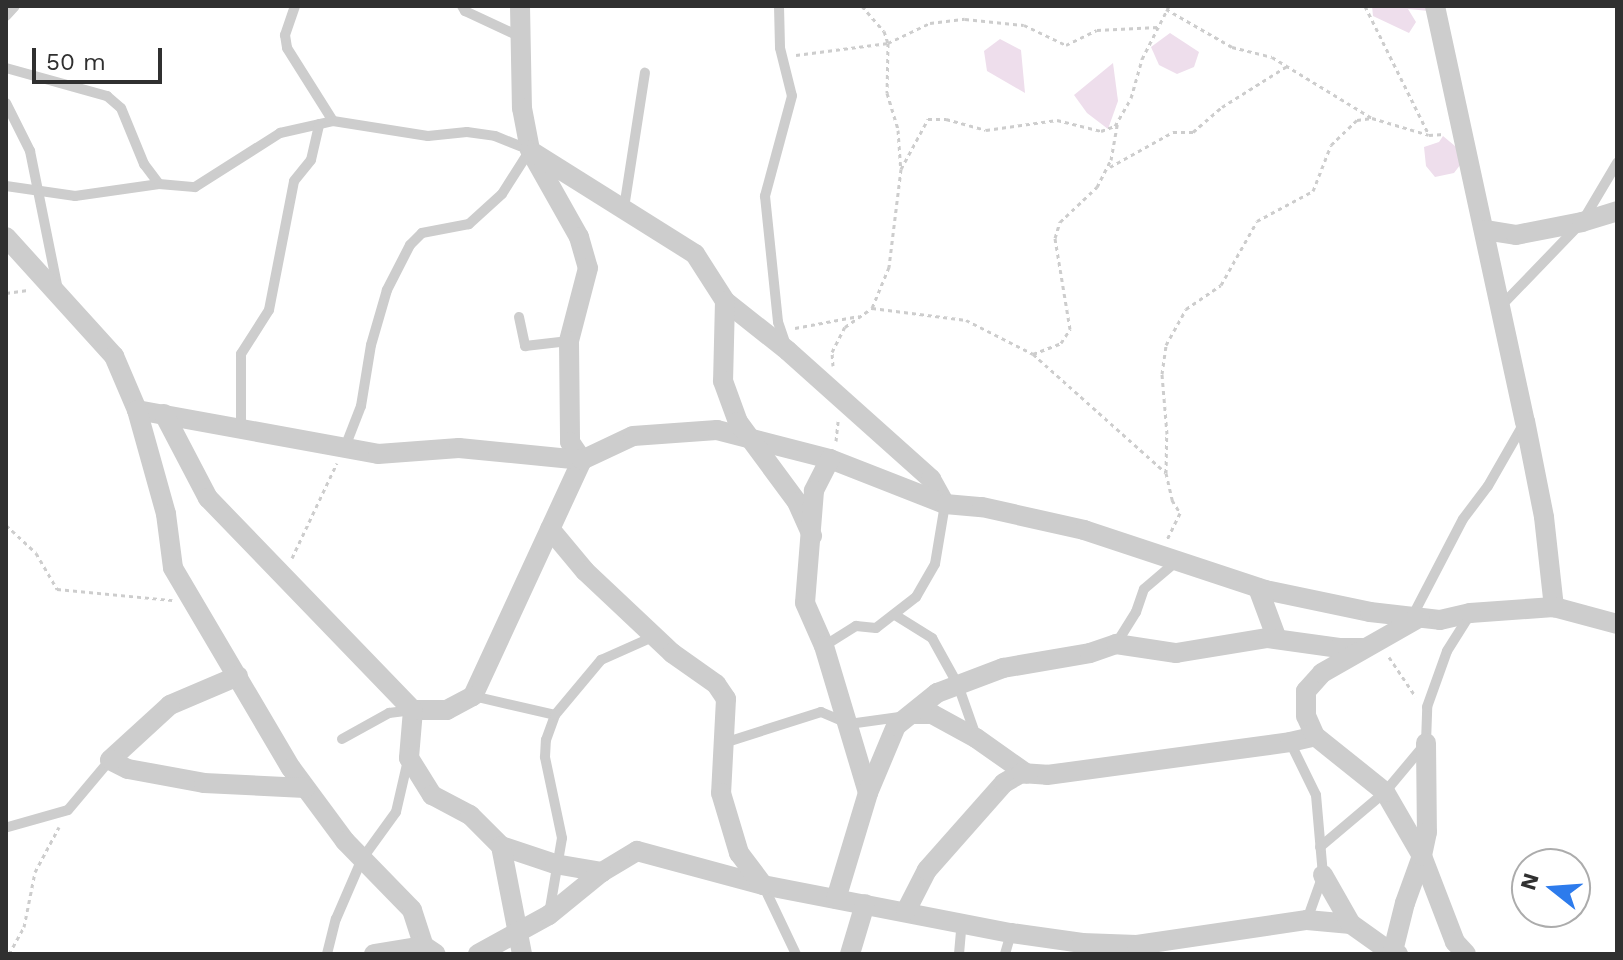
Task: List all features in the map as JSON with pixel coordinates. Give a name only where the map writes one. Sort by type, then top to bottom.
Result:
[{"type":"street","points":[[520,6],[522,108],[530,150],[579,237],[588,268],[569,341],[570,442],[582,460]]},
{"type":"street","points":[[521,37],[537,6]]},
{"type":"street","points":[[1435,6],[1525,421],[1544,517],[1554,607]]},
{"type":"street","points":[[530,150],[695,254],[725,301],[788,351],[931,479],[945,504]]},
{"type":"street","points":[[1485,230],[1516,235],[1582,222],[1617,211]]},
{"type":"street","points":[[6,237],[114,356],[137,410],[166,514],[173,568],[305,788],[362,859],[412,910],[434,952],[374,954]]},
{"type":"street","points":[[725,301],[723,381],[738,422],[797,502],[812,536]]},
{"type":"street","points":[[137,410],[378,454],[459,448],[582,460],[633,436],[717,430],[830,459],[945,504],[982,507],[1084,530],[1258,588],[1370,612],[1440,620],[1470,613],[1554,607],[1617,624]]},
{"type":"street","points":[[164,414],[208,498],[413,710],[447,710],[473,696],[582,460]]},
{"type":"street","points":[[830,459],[814,491],[805,603],[824,646],[868,793]]},
{"type":"street","points":[[550,529],[585,571],[655,636],[716,684],[726,699],[721,793],[739,853],[763,885]]},
{"type":"street","points":[[1258,588],[1277,639]]},
{"type":"street","points":[[1416,617],[1322,673],[1306,691],[1306,716],[1315,736],[1385,792],[1422,856],[1460,950]]},
{"type":"street","points":[[836,899],[868,793],[896,726],[937,693],[1003,668],[1090,653],[1116,644],[1176,653],[1277,639],[1339,648],[1362,648]]},
{"type":"street","points":[[238,676],[170,705],[110,760],[128,769],[204,783],[305,788]]},
{"type":"street","points":[[413,710],[409,758],[432,795],[470,815],[501,846],[555,864],[602,872]]},
{"type":"street","points":[[913,714],[932,714],[976,738],[1027,774]]},
{"type":"street","points":[[906,911],[927,870],[1004,783],[1027,774],[1047,775],[1315,736]]},
{"type":"street","points":[[1323,875],[1351,924],[1395,953],[1405,903],[1427,832],[1426,743]]},
{"type":"street","points":[[501,846],[521,944]]},
{"type":"street","points":[[478,954],[521,944],[549,915],[602,872],[637,851],[763,885],[962,921],[1011,933],[1082,943],[1137,945],[1307,920],[1351,924]]},
{"type":"street","points":[[850,954],[865,904]]},
{"type":"street","points":[[531,954],[549,915]]},
{"type":"lane","points":[[6,16],[15,6]]},
{"type":"lane","points":[[295,6],[285,35],[287,48],[333,121]]},
{"type":"lane","points":[[462,6],[465,11],[521,37]]},
{"type":"lane","points":[[779,6],[782,57],[792,96],[765,196],[780,330],[788,351]]},
{"type":"lane","points":[[6,68],[107,96],[121,108],[144,164],[159,184]]},
{"type":"lane","points":[[624,208],[645,73]]},
{"type":"lane","points":[[6,103],[30,151],[59,296]]},
{"type":"lane","points":[[6,186],[75,196],[159,184],[195,187],[280,133],[333,121],[428,136],[481,134],[530,150],[502,194],[469,224],[422,233],[410,245],[387,290],[371,345],[361,406],[345,447]]},
{"type":"lane","points":[[241,428],[241,354],[269,310],[294,181],[311,160],[319,124]]},
{"type":"lane","points":[[1500,307],[1582,222],[1617,163]]},
{"type":"lane","points":[[519,317],[525,346],[569,341]]},
{"type":"lane","points":[[1416,617],[1463,519],[1488,486],[1525,421]]},
{"type":"lane","points":[[824,646],[856,626],[876,628],[916,597],[935,564],[945,504]]},
{"type":"lane","points":[[1116,644],[1136,612],[1144,589],[1169,558]]},
{"type":"lane","points":[[1320,847],[1385,792],[1426,743],[1427,707],[1447,651],[1470,613]]},
{"type":"lane","points":[[895,615],[932,638],[958,685],[976,738]]},
{"type":"lane","points":[[549,915],[555,864],[562,838],[545,757],[546,740],[555,715],[601,660],[655,636]]},
{"type":"lane","points":[[473,696],[555,715]]},
{"type":"lane","points":[[342,739],[389,713],[413,710]]},
{"type":"lane","points":[[722,744],[821,712],[849,724],[913,714]]},
{"type":"lane","points":[[1290,742],[1316,795],[1323,875],[1307,920]]},
{"type":"lane","points":[[327,954],[336,919],[362,859],[396,812],[409,758]]},
{"type":"lane","points":[[8,827],[68,810],[110,760]]},
{"type":"lane","points":[[763,885],[796,954]]},
{"type":"lane","points":[[959,954],[962,921]]},
{"type":"lane","points":[[1005,954],[1011,933]]},
{"type":"path","points":[[830,459],[840,430],[833,393],[832,352],[845,327],[872,308],[889,267],[901,169],[898,130],[887,93],[888,43],[884,31],[862,6]]},
{"type":"path","points":[[1365,6],[1429,135]]},
{"type":"path","points":[[901,169],[928,119],[946,119],[986,130],[1057,120],[1101,131],[1115,126],[1131,98],[1142,59],[1168,8],[1232,47],[1272,57],[1372,118],[1429,135],[1461,132]]},
{"type":"path","points":[[782,57],[888,43],[930,23],[965,19],[1024,25],[1066,45],[1097,30],[1158,27]]},
{"type":"path","points":[[1107,169],[1173,132],[1193,132],[1222,107],[1287,66]]},
{"type":"path","points":[[1169,558],[1180,513],[1172,500],[1166,473],[1167,434],[1162,374],[1166,345],[1186,309],[1221,285],[1257,221],[1313,191],[1331,145],[1357,120],[1372,118]]},
{"type":"path","points":[[1033,354],[1061,343],[1070,329],[1055,238],[1060,222],[1097,187],[1107,169],[1118,120]]},
{"type":"path","points":[[872,308],[966,320],[1033,354],[1166,473]]},
{"type":"path","points":[[780,330],[862,315]]},
{"type":"path","points":[[283,576],[345,447]]},
{"type":"path","points":[[6,525],[36,553],[57,589],[195,603]]},
{"type":"path","points":[[9,954],[24,927],[35,872],[68,810]]},
{"type":"shaded area","points":[[1372,6],[1430,6],[1429,11],[1408,9],[1416,22],[1409,33],[1373,16]]},
{"type":"shaded area","points":[[1170,33],[1199,52],[1194,67],[1177,74],[1159,65],[1151,47]]},
{"type":"shaded area","points":[[1000,39],[1021,50],[1025,93],[987,71],[984,51]]},
{"type":"shaded area","points":[[1113,63],[1118,101],[1108,129],[1087,113],[1074,95]]},
{"type":"shaded area","points":[[1443,136],[1467,156],[1454,173],[1435,177],[1426,166],[1424,147],[1439,142]]}]
